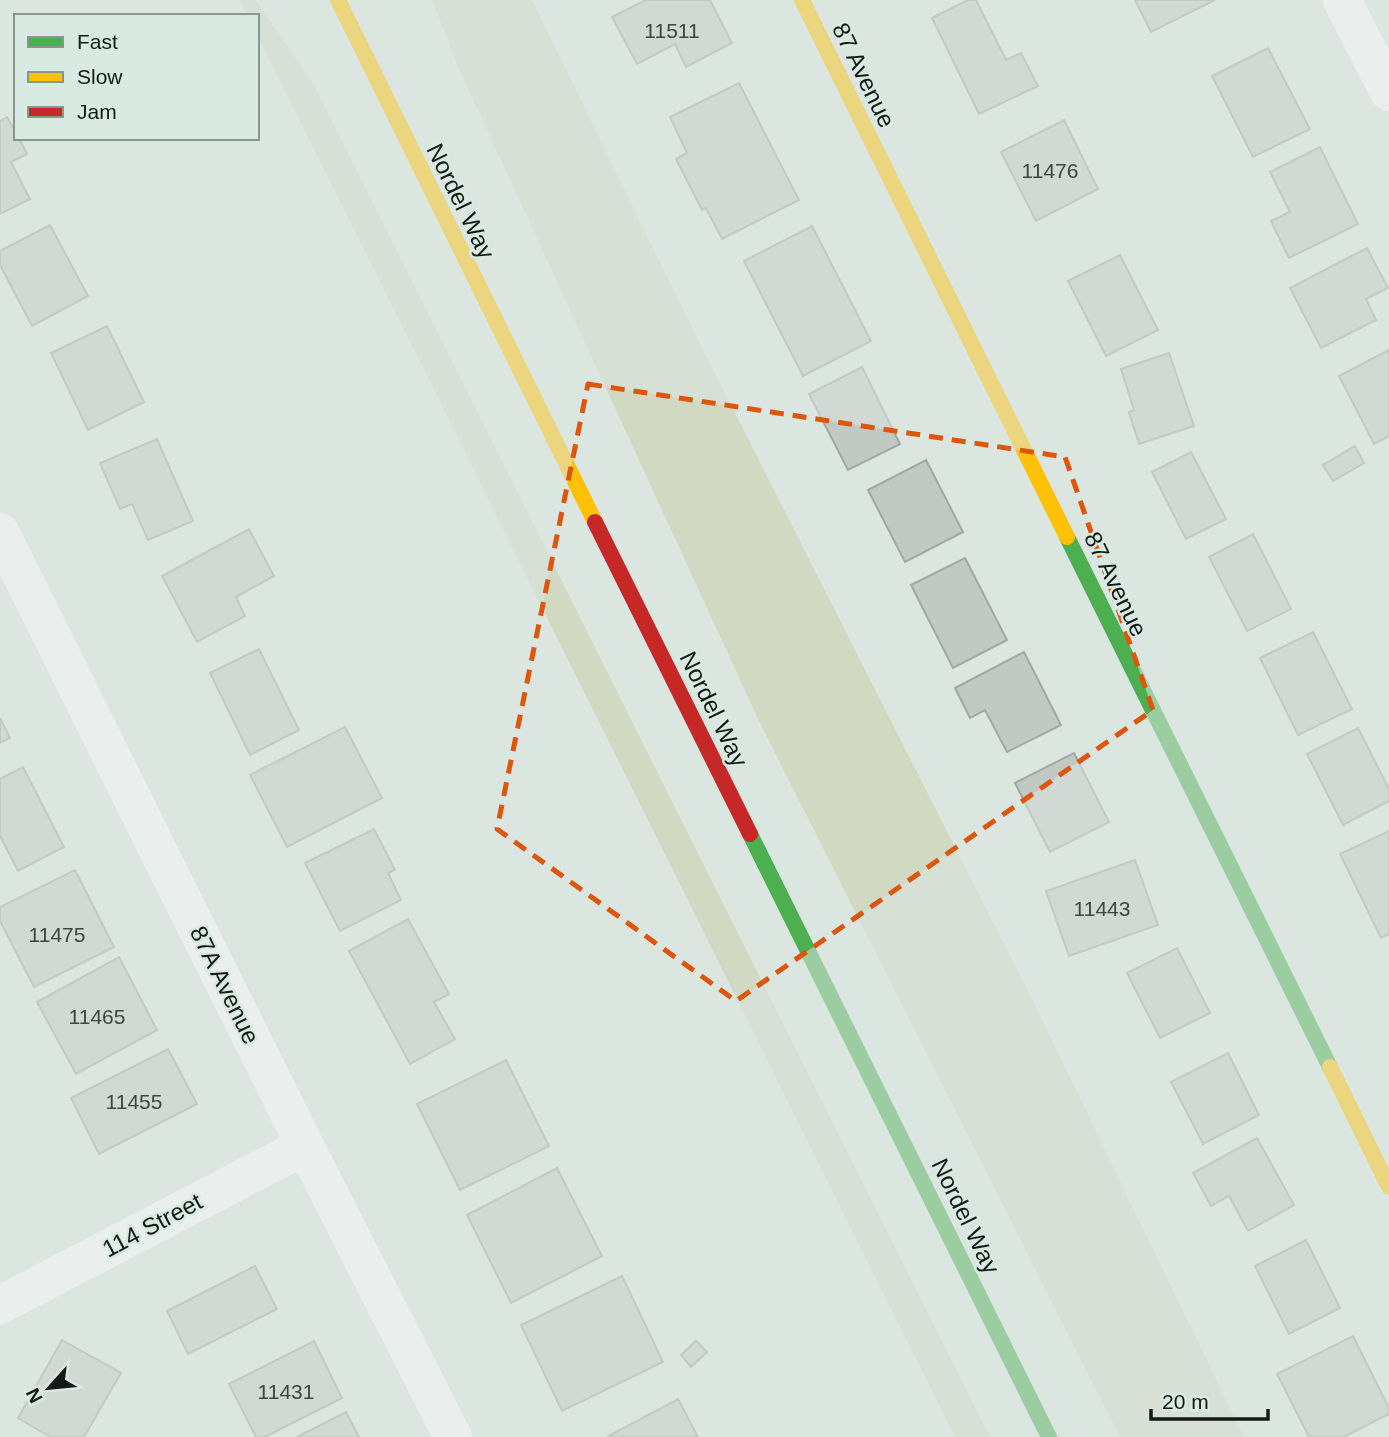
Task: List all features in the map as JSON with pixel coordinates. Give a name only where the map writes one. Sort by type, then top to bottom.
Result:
[{"type":"main road","name":"Nordel Way","points":[[338,0],[1049,1437]]},
{"type":"main road","name":"87 Avenue","points":[[802,0],[1389,1187]]},
{"type":"street","points":[[1342,0],[1389,92]]},
{"type":"street","name":"87A Avenue","points":[[0,532],[453,1437]]},
{"type":"street","name":"114 Street","points":[[0,1305],[305,1146]]},
{"type":"highlighted area","points":[[588,384],[1065,457],[1153,710],[736,1001],[497,829]]},
{"type":"green space","points":[[240,0],[256,0],[312,82],[990,1437],[955,1437],[259,39],[259,14],[247,14]]},
{"type":"green space","points":[[432,0],[532,0],[702,348],[1033,1001],[1244,1437],[1120,1437],[759,721],[460,71]]},
{"type":"building","points":[[646,0],[710,0],[732,43],[686,67],[675,44],[637,64],[612,17]]},
{"type":"building","points":[[968,0],[976,0],[1006,60],[1021,53],[1038,86],[979,114],[932,18]]},
{"type":"building","points":[[1135,0],[1215,0],[1151,32]]},
{"type":"building","points":[[1268,48],[1310,129],[1253,157],[1212,76]]},
{"type":"building","points":[[739,83],[799,200],[722,239],[706,208],[702,210],[676,159],[687,153],[670,117]]},
{"type":"building","points":[[7,117],[14,129],[14,140],[20,140],[27,154],[11,162],[30,199],[0,214],[0,121]]},
{"type":"building","points":[[1064,120],[1098,189],[1036,221],[1001,152]]},
{"type":"building","points":[[1320,147],[1358,224],[1289,258],[1271,221],[1290,212],[1270,172]]},
{"type":"building","points":[[50,225],[88,296],[32,326],[0,265],[0,251]]},
{"type":"building","points":[[812,226],[871,341],[803,376],[744,261]]},
{"type":"building","points":[[1367,248],[1388,288],[1366,299],[1376,320],[1321,348],[1290,288]]},
{"type":"building","points":[[1120,255],[1158,330],[1106,356],[1068,281]]},
{"type":"building","points":[[107,326],[144,402],[88,430],[51,353]]},
{"type":"building","points":[[1389,350],[1389,436],[1374,444],[1339,376]]},
{"type":"building","points":[[1169,353],[1194,426],[1139,444],[1129,412],[1134,410],[1121,369]]},
{"type":"building","points":[[862,367],[900,444],[848,470],[809,394]]},
{"type":"building","points":[[157,439],[193,521],[148,540],[132,504],[120,509],[100,463]]},
{"type":"building","points":[[1355,446],[1364,463],[1333,481],[1323,465]]},
{"type":"building","points":[[1191,452],[1226,519],[1186,539],[1152,472]]},
{"type":"building","points":[[926,460],[963,532],[905,562],[868,490]]},
{"type":"building","points":[[249,529],[274,576],[236,597],[245,616],[197,642],[162,576]]},
{"type":"building","points":[[1253,534],[1291,609],[1247,631],[1209,557]]},
{"type":"building","points":[[965,558],[1007,640],[953,668],[911,585]]},
{"type":"building","points":[[1313,632],[1352,709],[1298,735],[1260,658]]},
{"type":"building","points":[[259,649],[299,730],[250,755],[210,673]]},
{"type":"building","points":[[1024,652],[1061,725],[1007,752],[985,710],[970,718],[955,688]]},
{"type":"building","points":[[0,718],[10,738],[0,743]]},
{"type":"building","points":[[345,727],[382,798],[287,847],[250,775]]},
{"type":"building","points":[[1358,728],[1389,789],[1389,801],[1343,825],[1307,754]]},
{"type":"building","points":[[1074,753],[1109,822],[1050,852],[1015,783]]},
{"type":"building","points":[[23,767],[64,847],[18,871],[0,836],[0,779]]},
{"type":"building","points":[[374,829],[395,870],[388,873],[401,900],[340,931],[305,863]]},
{"type":"building","points":[[1389,831],[1389,934],[1381,938],[1340,854]]},
{"type":"building","points":[[1135,860],[1158,925],[1069,956],[1046,891]]},
{"type":"building","points":[[75,870],[114,947],[34,987],[0,921],[0,907]]},
{"type":"building","points":[[408,919],[449,994],[434,1002],[455,1039],[410,1064],[349,951]]},
{"type":"building","points":[[1177,948],[1210,1013],[1160,1038],[1127,973]]},
{"type":"building","points":[[119,957],[157,1030],[76,1074],[37,1002]]},
{"type":"building","points":[[168,1049],[197,1104],[99,1154],[71,1098]]},
{"type":"building","points":[[1228,1053],[1259,1115],[1203,1144],[1171,1082]]},
{"type":"building","points":[[506,1060],[549,1146],[460,1190],[417,1104]]},
{"type":"building","points":[[1257,1138],[1294,1205],[1248,1231],[1229,1196],[1211,1206],[1193,1173]]},
{"type":"building","points":[[557,1168],[602,1256],[511,1303],[467,1215]]},
{"type":"building","points":[[1306,1240],[1340,1308],[1289,1334],[1255,1266]]},
{"type":"building","points":[[255,1266],[277,1309],[188,1354],[167,1311]]},
{"type":"building","points":[[622,1276],[663,1362],[562,1411],[521,1325]]},
{"type":"building","points":[[1353,1336],[1389,1408],[1389,1414],[1344,1437],[1309,1437],[1277,1374]]},
{"type":"building","points":[[62,1340],[121,1373],[84,1437],[50,1437],[18,1418]]},
{"type":"building","points":[[314,1341],[342,1398],[265,1437],[256,1437],[229,1384]]},
{"type":"building","points":[[696,1341],[707,1352],[691,1367],[681,1355]]},
{"type":"building","points":[[678,1399],[698,1437],[607,1437]]},
{"type":"building","points":[[346,1412],[359,1437],[297,1437]]},
{"type":"traffic: fast","points":[[1067,537],[1330,1067]]},
{"type":"traffic: fast","points":[[750,834],[1049,1437]]},
{"type":"traffic: slow","points":[[338,0],[595,522]]},
{"type":"traffic: slow","points":[[802,0],[1067,537]]},
{"type":"traffic: slow","points":[[1330,1067],[1389,1187]]},
{"type":"traffic: jam","points":[[595,522],[750,834]]}]
